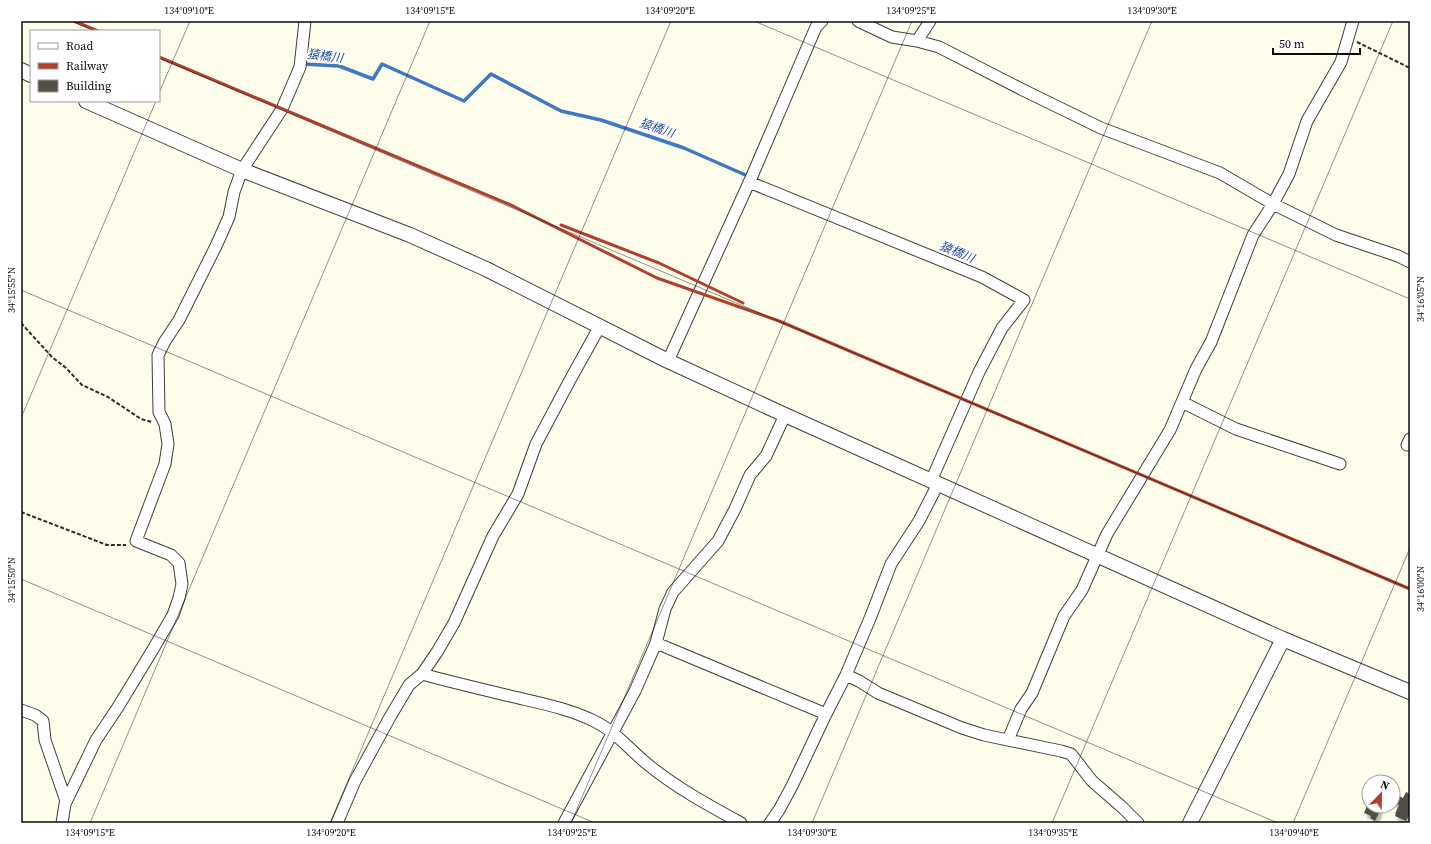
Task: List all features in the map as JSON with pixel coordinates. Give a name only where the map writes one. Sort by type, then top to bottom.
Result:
[{"type":"street","points":[[62,823],[66,802],[96,740],[152,651],[173,614],[180,598],[182,584],[179,563],[171,555],[136,541],[165,464],[168,444],[165,424],[160,412],[158,355],[165,341],[179,320],[216,246],[229,217],[234,192],[242,170],[282,109],[301,64],[305,21]]},
{"type":"street","points":[[668,361],[751,179],[816,27],[822,21]]},
{"type":"street","points":[[916,41],[930,21]]},
{"type":"street","points":[[1008,740],[1021,709],[1032,693],[1064,616],[1082,590],[1107,534],[1170,430],[1196,369],[1211,342],[1253,235],[1273,204],[1289,174],[1308,121],[1341,62],[1354,21]]},
{"type":"street","points":[[863,22],[875,30],[892,37],[940,47],[1101,128],[1220,173],[1273,204],[1336,235],[1398,256],[1410,262]]},
{"type":"street","points":[[21,70],[30,74]]},
{"type":"street","points":[[88,102],[242,170],[410,235],[486,269],[668,361],[785,415],[1283,639],[1410,692]]},
{"type":"street","points":[[751,179],[982,277],[1024,300],[1002,328],[979,372],[919,521],[891,564],[846,675],[792,786],[770,823]]},
{"type":"street","points":[[336,823],[355,781],[409,685],[422,674],[454,623],[493,536],[518,494],[536,444],[600,326]]},
{"type":"street","points":[[1182,402],[1236,429],[1340,464]]},
{"type":"street","points":[[564,823],[635,691],[656,643],[665,609],[673,592],[718,541],[735,509],[750,475],[766,456],[785,415]]},
{"type":"street","points":[[1190,823],[1283,639]]},
{"type":"street","points":[[656,643],[826,714]]},
{"type":"street","points":[[422,674],[552,706],[577,713],[595,721],[613,732],[646,763],[669,780],[741,823]]},
{"type":"street","points":[[846,675],[860,681],[878,693],[962,728],[1071,754],[1092,781],[1138,823]]},
{"type":"street","points":[[21,710],[35,715],[43,721],[45,740],[66,802]]},
{"type":"path","points":[[1349,38],[1410,68]]},
{"type":"path","points":[[21,323],[52,357],[66,368],[82,385],[108,397],[141,419],[165,424]]},
{"type":"path","points":[[21,512],[107,545],[128,545],[136,541]]},
{"type":"building","points":[[1406,792],[1410,794],[1410,814],[1406,821],[1395,816],[1396,814],[1401,814],[1401,797],[1403,798]]},
{"type":"building","points":[[1366,814],[1378,814],[1375,821],[1370,818],[1371,816]]},
{"type":"waterway","name":"猿橋川","points":[[303,64],[339,66],[373,79],[382,64],[464,101],[491,74],[561,111],[601,120],[684,148],[750,177]]},
{"type":"railway","points":[[74,21],[96,30]]},
{"type":"railway","points":[[160,57],[513,206]]},
{"type":"railway","points":[[509,204],[657,278],[779,321],[1410,589]]},
{"type":"railway","points":[[561,225],[659,263],[743,303]]}]
